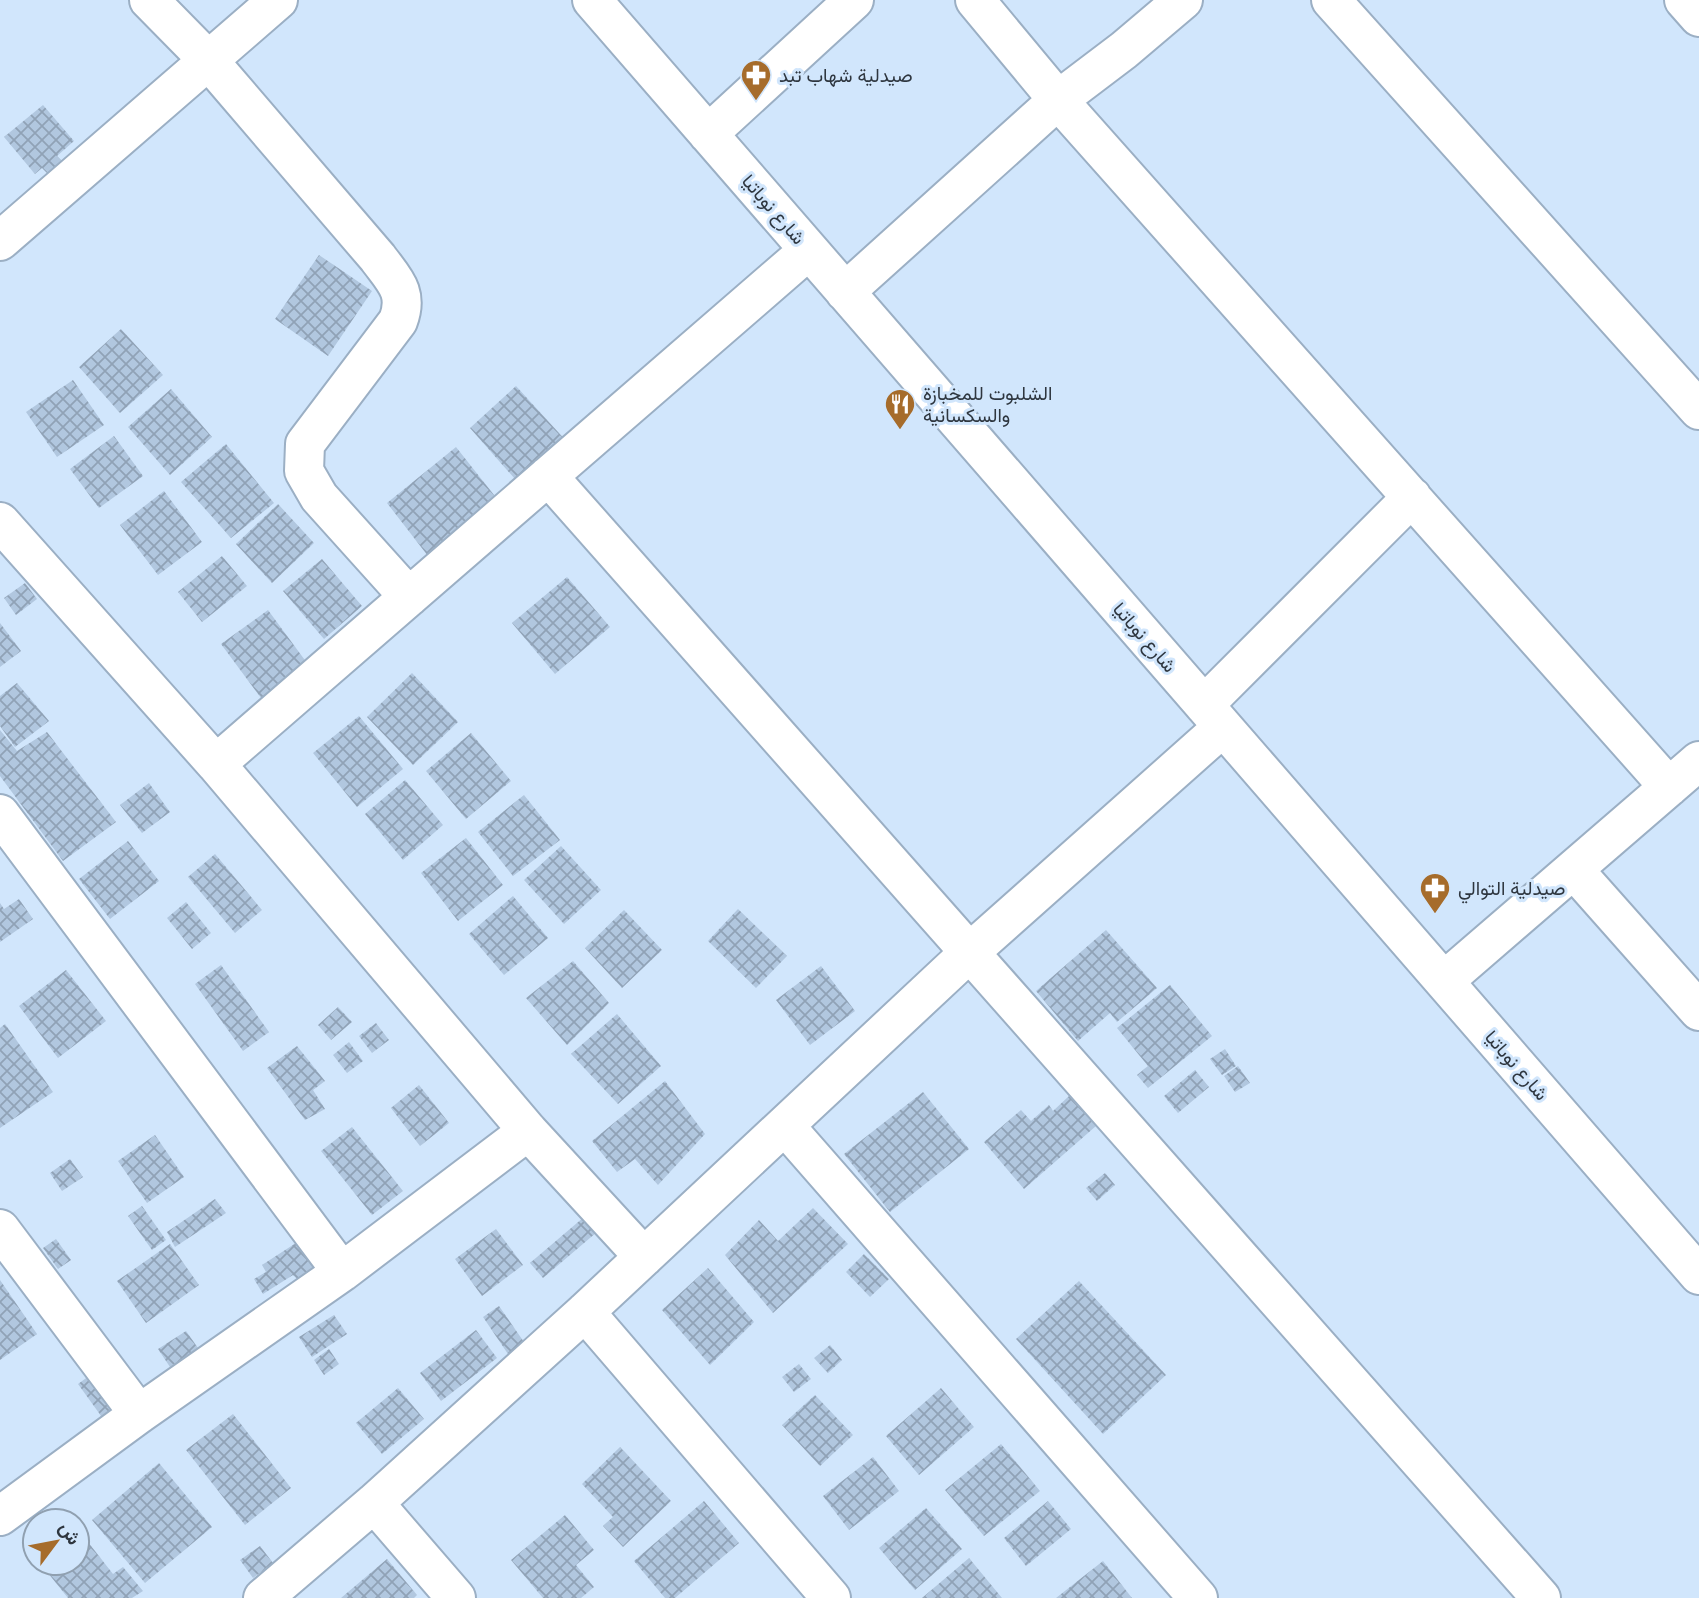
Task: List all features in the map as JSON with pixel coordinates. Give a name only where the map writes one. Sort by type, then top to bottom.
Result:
[{"type":"street","points":[[149,0],[208,61],[369,248],[399,287],[403,306],[398,321],[305,444],[303,456],[304,471],[319,497],[409,597]]},
{"type":"street","points":[[0,241],[278,0]]},
{"type":"street","name":"شارع نوباتيا","points":[[592,0],[1699,1275]]},
{"type":"street","points":[[708,134],[854,0]]},
{"type":"street","points":[[975,0],[1058,100],[1669,787]]},
{"type":"street","points":[[845,292],[1058,100],[1124,50],[1183,0]]},
{"type":"street","points":[[1331,0],[1699,410]]},
{"type":"street","points":[[1684,0],[1699,17]]},
{"type":"street","points":[[216,764],[809,250]]},
{"type":"street","points":[[548,476],[1541,1598]]},
{"type":"street","points":[[263,1598],[374,1503],[585,1312],[970,952],[1213,716],[1412,498]]},
{"type":"street","points":[[6,542],[216,764],[528,1131],[644,1257]]},
{"type":"street","points":[[1444,981],[1699,761]]},
{"type":"street","points":[[0,814],[342,1272]]},
{"type":"street","points":[[1574,870],[1699,1012]]},
{"type":"street","points":[[785,1126],[1198,1598]]},
{"type":"street","points":[[0,1516],[139,1414],[342,1272],[528,1131]]},
{"type":"street","points":[[0,1229],[139,1414]]},
{"type":"street","points":[[585,1312],[831,1598]]},
{"type":"street","points":[[374,1503],[456,1598]]},
{"type":"building","points":[[43,105],[74,141],[57,156],[67,166],[52,178],[42,168],[35,174],[4,137]]},
{"type":"building","points":[[319,255],[372,291],[328,356],[275,319]]},
{"type":"building","points":[[121,329],[163,375],[120,413],[79,367]]},
{"type":"building","points":[[73,380],[104,425],[57,457],[26,412]]},
{"type":"building","points":[[516,386],[569,444],[522,487],[470,428]]},
{"type":"building","points":[[171,389],[212,437],[170,475],[128,427]]},
{"type":"building","points":[[114,436],[143,476],[99,508],[70,469]]},
{"type":"building","points":[[226,444],[274,503],[231,538],[181,482]]},
{"type":"building","points":[[456,447],[498,500],[428,556],[387,503]]},
{"type":"building","points":[[164,491],[202,542],[158,575],[120,525]]},
{"type":"building","points":[[278,504],[314,543],[272,583],[236,544]]},
{"type":"building","points":[[222,556],[247,586],[202,622],[178,592]]},
{"type":"building","points":[[322,559],[362,606],[324,639],[283,591]]},
{"type":"building","points":[[567,577],[610,627],[555,674],[512,623]]},
{"type":"building","points":[[25,583],[37,599],[16,615],[4,598]]},
{"type":"building","points":[[268,610],[307,663],[261,698],[221,644]]},
{"type":"building","points":[[0,623],[21,651],[0,667]]},
{"type":"building","points":[[412,673],[458,722],[413,765],[367,717]]},
{"type":"building","points":[[17,683],[49,721],[15,747],[0,726],[0,696]]},
{"type":"building","points":[[359,716],[403,769],[357,807],[313,753]]},
{"type":"building","points":[[0,730],[17,751],[47,732],[116,822],[63,861],[0,776]]},
{"type":"building","points":[[471,733],[511,781],[466,819],[426,771]]},
{"type":"building","points":[[405,780],[443,825],[403,860],[365,814]]},
{"type":"building","points":[[149,783],[170,812],[142,833],[120,805]]},
{"type":"building","points":[[524,795],[560,840],[513,876],[478,832]]},
{"type":"building","points":[[466,838],[503,885],[458,921],[421,873]]},
{"type":"building","points":[[128,841],[159,881],[110,919],[79,879]]},
{"type":"building","points":[[561,846],[601,890],[564,924],[524,880]]},
{"type":"building","points":[[215,854],[262,910],[235,933],[188,877]]},
{"type":"building","points":[[513,896],[548,938],[504,975],[469,934]]},
{"type":"building","points":[[19,899],[33,919],[0,942],[0,903],[4,909]]},
{"type":"building","points":[[186,902],[211,933],[192,949],[167,918]]},
{"type":"building","points":[[738,909],[787,956],[756,988],[708,941]]},
{"type":"building","points":[[624,910],[662,950],[622,988],[585,948]]},
{"type":"building","points":[[1106,930],[1157,988],[1117,1022],[1110,1013],[1078,1041],[1036,991]]},
{"type":"building","points":[[573,961],[609,1003],[567,1045],[526,998]]},
{"type":"building","points":[[221,965],[269,1032],[243,1051],[195,984]]},
{"type":"building","points":[[821,966],[855,1011],[810,1045],[776,1000]]},
{"type":"building","points":[[66,970],[106,1021],[58,1058],[19,1006]]},
{"type":"building","points":[[1170,985],[1212,1036],[1148,1088],[1137,1075],[1148,1066],[1117,1028]]},
{"type":"building","points":[[338,1007],[352,1022],[331,1040],[318,1025]]},
{"type":"building","points":[[617,1014],[661,1066],[618,1104],[571,1054]]},
{"type":"building","points":[[376,1023],[389,1040],[372,1053],[359,1036]]},
{"type":"building","points":[[5,1024],[53,1092],[0,1128],[0,1028]]},
{"type":"building","points":[[349,1042],[363,1061],[347,1073],[333,1055]]},
{"type":"building","points":[[297,1046],[325,1081],[313,1090],[325,1109],[305,1120],[267,1068]]},
{"type":"building","points":[[1225,1049],[1236,1066],[1222,1075],[1210,1059]]},
{"type":"building","points":[[1238,1066],[1250,1083],[1235,1092],[1224,1076]]},
{"type":"building","points":[[1195,1070],[1209,1087],[1178,1113],[1164,1096]]},
{"type":"building","points":[[665,1081],[705,1134],[658,1185],[635,1159],[617,1172],[592,1141]]},
{"type":"building","points":[[419,1085],[449,1123],[420,1146],[391,1108]]},
{"type":"building","points":[[923,1092],[969,1149],[890,1212],[844,1154]]},
{"type":"building","points":[[1069,1096],[1096,1126],[1024,1189],[984,1142],[1021,1110],[1031,1121],[1049,1105],[1053,1111]]},
{"type":"building","points":[[352,1127],[403,1191],[372,1215],[321,1151]]},
{"type":"building","points":[[155,1135],[184,1177],[147,1203],[118,1161]]},
{"type":"building","points":[[70,1159],[83,1177],[62,1191],[50,1173]]},
{"type":"building","points":[[1105,1173],[1115,1185],[1097,1201],[1086,1188]]},
{"type":"building","points":[[215,1199],[226,1213],[175,1247],[167,1232]]},
{"type":"building","points":[[142,1206],[166,1240],[152,1250],[128,1216]]},
{"type":"building","points":[[813,1208],[848,1244],[773,1313],[725,1255],[759,1220],[778,1241]]},
{"type":"building","points":[[584,1217],[597,1232],[543,1278],[530,1263]]},
{"type":"building","points":[[496,1229],[523,1265],[482,1296],[455,1259]]},
{"type":"building","points":[[56,1239],[71,1260],[58,1269],[43,1248]]},
{"type":"building","points":[[299,1241],[320,1270],[302,1284],[293,1275],[263,1294],[254,1279],[266,1272],[262,1265]]},
{"type":"building","points":[[170,1244],[199,1285],[146,1323],[117,1281]]},
{"type":"building","points":[[864,1254],[889,1279],[870,1297],[846,1272]]},
{"type":"building","points":[[708,1268],[754,1322],[710,1365],[662,1310]]},
{"type":"building","points":[[0,1280],[37,1334],[0,1360]]},
{"type":"building","points":[[1079,1281],[1166,1375],[1103,1434],[1016,1339]]},
{"type":"building","points":[[499,1306],[524,1342],[508,1354],[483,1317]]},
{"type":"building","points":[[334,1315],[347,1334],[312,1357],[299,1337]]},
{"type":"building","points":[[476,1330],[497,1358],[441,1401],[420,1373]]},
{"type":"building","points":[[186,1331],[198,1348],[170,1367],[158,1349]]},
{"type":"building","points":[[830,1345],[842,1360],[828,1373],[814,1358]]},
{"type":"building","points":[[329,1349],[339,1364],[324,1375],[314,1360]]},
{"type":"building","points":[[799,1364],[811,1379],[794,1392],[782,1377]]},
{"type":"building","points":[[93,1373],[119,1409],[104,1420],[78,1384]]},
{"type":"building","points":[[398,1388],[424,1419],[382,1454],[356,1423]]},
{"type":"building","points":[[941,1388],[974,1427],[919,1475],[886,1436]]},
{"type":"building","points":[[815,1395],[853,1435],[820,1466],[782,1425]]},
{"type":"building","points":[[233,1414],[291,1488],[245,1525],[186,1450]]},
{"type":"building","points":[[1001,1444],[1040,1491],[984,1536],[945,1490]]},
{"type":"building","points":[[620,1447],[671,1501],[623,1547],[603,1526],[613,1517],[582,1484]]},
{"type":"building","points":[[873,1457],[899,1491],[849,1530],[823,1496]]},
{"type":"building","points":[[159,1463],[212,1527],[145,1583],[92,1520]]},
{"type":"building","points":[[704,1501],[739,1543],[675,1598],[665,1598],[634,1561]]},
{"type":"building","points":[[1048,1501],[1071,1529],[1026,1566],[1004,1538]]},
{"type":"building","points":[[926,1508],[962,1549],[915,1590],[879,1548]]},
{"type":"building","points":[[565,1515],[594,1550],[576,1565],[594,1587],[581,1598],[543,1598],[511,1560]]},
{"type":"building","points":[[91,1546],[113,1574],[123,1567],[143,1591],[132,1598],[68,1598],[51,1577],[91,1577]]},
{"type":"building","points":[[260,1546],[273,1563],[253,1578],[240,1560]]},
{"type":"building","points":[[969,1558],[1002,1598],[922,1598]]},
{"type":"building","points":[[387,1559],[417,1595],[414,1598],[341,1598]]},
{"type":"building","points":[[1103,1561],[1132,1598],[1056,1598]]},
{"type":"place","name":"صيدلية شهاب تبد","points":[[756,102]]},
{"type":"place","name":"الشلبوت للمخبازة والسكسانية","points":[[900,431]]},
{"type":"place","name":"صيدلية التوالي","points":[[1435,915]]}]
